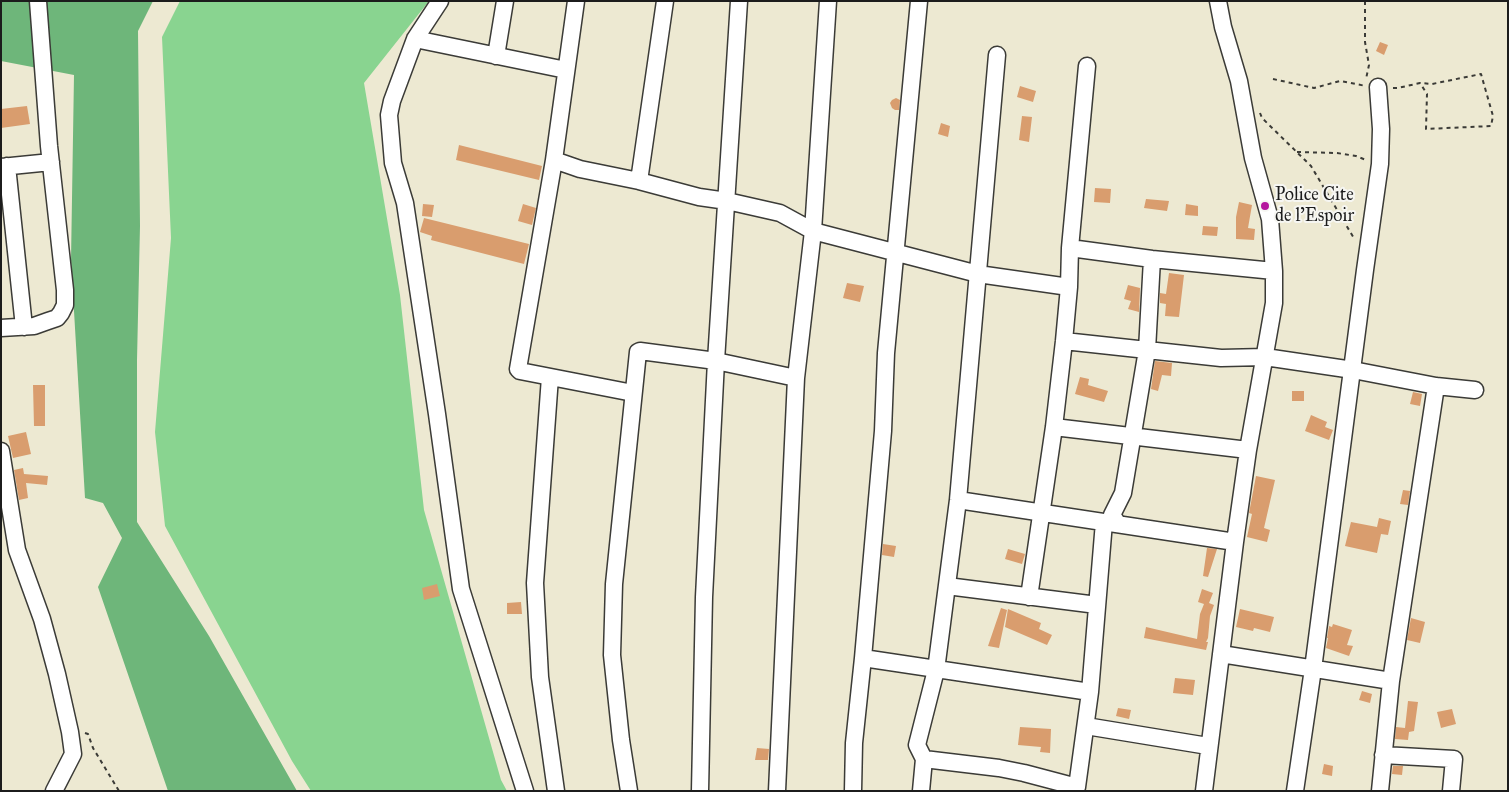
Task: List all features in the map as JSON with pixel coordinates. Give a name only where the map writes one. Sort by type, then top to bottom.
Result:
[{"type":"street","points":[[1,328],[34,326],[57,318],[65,305],[38,1]]},
{"type":"street","points":[[440,1],[415,39],[390,107],[393,163],[405,202],[461,589],[525,791]]},
{"type":"street","points":[[496,56],[505,1]]},
{"type":"street","points":[[576,1],[554,160],[518,369],[520,371],[634,393]]},
{"type":"street","points":[[639,181],[665,1]]},
{"type":"street","points":[[700,791],[704,597],[716,361],[740,1]]},
{"type":"street","points":[[777,791],[796,378],[813,231],[828,1]]},
{"type":"street","points":[[854,791],[854,743],[883,431],[886,353],[919,1]]},
{"type":"street","points":[[1204,791],[1208,746],[1222,654],[1248,450],[1274,303],[1274,271],[1270,219],[1253,158],[1239,81],[1222,27],[1218,1]]},
{"type":"street","points":[[415,39],[566,70]]},
{"type":"street","points":[[922,791],[924,758],[917,744],[936,670],[958,500],[997,55]]},
{"type":"street","points":[[1029,596],[1054,427],[1064,341],[1069,287],[1070,248],[1087,66]]},
{"type":"street","points":[[1295,791],[1380,164],[1381,130],[1372,86]]},
{"type":"street","points":[[554,160],[580,169],[639,181],[699,197],[727,200],[780,213],[813,231],[978,274],[1069,287]]},
{"type":"street","points":[[24,327],[4,166],[51,162]]},
{"type":"street","points":[[1070,248],[1152,259],[1274,271]]},
{"type":"street","points":[[924,758],[1024,773],[1076,789],[1090,692],[1097,605],[1112,515],[1123,493],[1147,350],[1152,259]]},
{"type":"street","points":[[1064,341],[1221,358],[1265,357],[1353,370],[1436,386],[1475,390]]},
{"type":"street","points":[[628,791],[612,655],[614,584],[639,351],[716,361],[796,378]]},
{"type":"street","points":[[550,377],[535,584],[540,677],[556,791]]},
{"type":"street","points":[[1380,791],[1391,681],[1436,386]]},
{"type":"street","points":[[1054,427],[1248,450]]},
{"type":"street","points":[[1,451],[17,550],[42,619],[70,732],[73,754],[54,791]]},
{"type":"street","points":[[958,500],[1235,542]]},
{"type":"street","points":[[947,586],[1097,605]]},
{"type":"street","points":[[1222,654],[1391,681]]},
{"type":"street","points":[[863,658],[1090,692]]},
{"type":"street","points":[[1086,726],[1208,746]]},
{"type":"street","points":[[1383,755],[1454,759],[1452,791]]},
{"type":"path","points":[[1365,1],[1365,42],[1372,86]]},
{"type":"path","points":[[1273,79],[1314,88],[1340,81],[1398,88],[1420,83],[1432,84],[1481,74],[1493,116],[1491,126],[1426,129],[1426,94],[1420,83]]},
{"type":"path","points":[[1259,110],[1262,118],[1312,166],[1356,241]]},
{"type":"path","points":[[1297,152],[1338,153],[1356,156],[1374,164],[1380,164]]},
{"type":"path","points":[[70,732],[88,734],[119,791]]},
{"type":"green space","points":[[1,1],[153,1],[138,31],[140,226],[137,360],[137,522],[209,636],[297,791],[168,791],[98,587],[122,538],[103,503],[85,498],[71,260],[74,75],[1,61]]},
{"type":"green space","points":[[180,1],[429,1],[364,83],[400,295],[424,510],[501,780],[507,791],[311,791],[292,761],[165,526],[155,432],[171,238],[162,37]]},
{"type":"building","points":[[1380,42],[1388,45],[1384,55],[1376,51]]},
{"type":"building","points":[[1020,86],[1036,91],[1033,102],[1017,97]]},
{"type":"building","points":[[896,98],[900,100],[899,110],[892,108],[890,103]]},
{"type":"building","points":[[27,106],[30,124],[1,128],[1,109]]},
{"type":"building","points":[[1022,116],[1032,117],[1029,142],[1019,140]]},
{"type":"building","points":[[941,123],[950,126],[948,137],[938,134]]},
{"type":"building","points":[[459,145],[542,166],[539,180],[456,160]]},
{"type":"building","points":[[1095,188],[1111,189],[1110,203],[1094,202]]},
{"type":"building","points":[[1146,199],[1169,201],[1167,211],[1144,208]]},
{"type":"building","points":[[1239,202],[1252,205],[1248,228],[1255,229],[1254,240],[1236,239],[1236,217]]},
{"type":"building","points":[[423,204],[434,205],[432,217],[422,216]]},
{"type":"building","points":[[523,204],[536,208],[532,225],[518,221]]},
{"type":"building","points":[[1186,204],[1198,206],[1198,216],[1185,215]]},
{"type":"building","points":[[424,218],[529,244],[524,264],[431,240],[432,236],[420,232]]},
{"type":"building","points":[[1203,226],[1218,227],[1217,236],[1202,235]]},
{"type":"building","points":[[1169,273],[1184,275],[1179,317],[1165,316],[1166,304],[1160,303],[1160,293],[1166,294]]},
{"type":"building","points":[[847,283],[864,286],[860,302],[843,298]]},
{"type":"building","points":[[1128,285],[1140,288],[1139,312],[1128,309],[1131,301],[1124,299]]},
{"type":"building","points":[[1155,361],[1172,363],[1171,376],[1162,375],[1158,391],[1151,389]]},
{"type":"building","points":[[1080,377],[1089,379],[1088,385],[1108,391],[1104,402],[1075,394]]},
{"type":"building","points":[[33,385],[45,385],[45,426],[34,426]]},
{"type":"building","points":[[1292,391],[1304,391],[1304,401],[1292,401]]},
{"type":"building","points":[[1413,392],[1422,394],[1420,406],[1410,404]]},
{"type":"building","points":[[1311,415],[1327,422],[1325,427],[1333,430],[1329,440],[1305,431]]},
{"type":"building","points":[[26,432],[31,454],[13,458],[8,436]]},
{"type":"building","points":[[23,468],[24,474],[48,476],[47,485],[26,483],[28,498],[19,500],[14,470]]},
{"type":"building","points":[[1256,476],[1275,480],[1264,528],[1270,530],[1267,542],[1247,537],[1252,514],[1249,513]]},
{"type":"building","points":[[1403,490],[1410,491],[1408,505],[1400,504]]},
{"type":"building","points":[[1379,518],[1391,521],[1388,535],[1381,534],[1377,553],[1345,546],[1351,522],[1377,527]]},
{"type":"building","points":[[883,544],[896,546],[894,557],[882,555]]},
{"type":"building","points":[[1207,548],[1217,549],[1208,577],[1203,576]]},
{"type":"building","points":[[1008,549],[1025,554],[1022,564],[1005,559]]},
{"type":"building","points":[[437,584],[440,596],[424,600],[422,588]]},
{"type":"building","points":[[1202,589],[1213,593],[1209,603],[1214,605],[1210,616],[1206,650],[1144,638],[1146,627],[1197,639],[1200,614],[1204,604],[1198,602]]},
{"type":"building","points":[[521,602],[522,614],[507,614],[507,603]]},
{"type":"building","points":[[1001,608],[1007,610],[999,648],[988,646]]},
{"type":"building","points":[[1008,609],[1041,623],[1039,629],[1052,635],[1047,645],[1005,627]]},
{"type":"building","points":[[1240,609],[1274,617],[1270,632],[1254,628],[1253,631],[1236,627]]},
{"type":"building","points":[[1411,618],[1425,622],[1420,643],[1407,640]]},
{"type":"building","points":[[1333,624],[1352,630],[1347,645],[1353,646],[1349,656],[1326,648],[1329,626],[1332,627]]},
{"type":"building","points":[[1175,678],[1195,680],[1193,695],[1173,693]]},
{"type":"building","points":[[1362,691],[1372,694],[1370,703],[1359,700]]},
{"type":"building","points":[[1408,701],[1418,702],[1414,731],[1409,732],[1408,740],[1395,739],[1396,727],[1405,728]]},
{"type":"building","points":[[1118,708],[1131,710],[1129,719],[1116,716]]},
{"type":"building","points":[[1452,709],[1456,724],[1441,728],[1437,712]]},
{"type":"building","points":[[1020,727],[1051,729],[1050,753],[1040,752],[1041,747],[1018,745]]},
{"type":"building","points":[[757,748],[769,749],[768,760],[755,760]]},
{"type":"building","points":[[1324,764],[1333,766],[1332,776],[1322,774]]},
{"type":"building","points":[[1393,766],[1403,766],[1402,775],[1392,774]]},
{"type":"place","name":"Police Cite de l'Espoir","points":[[1265,206]]}]
